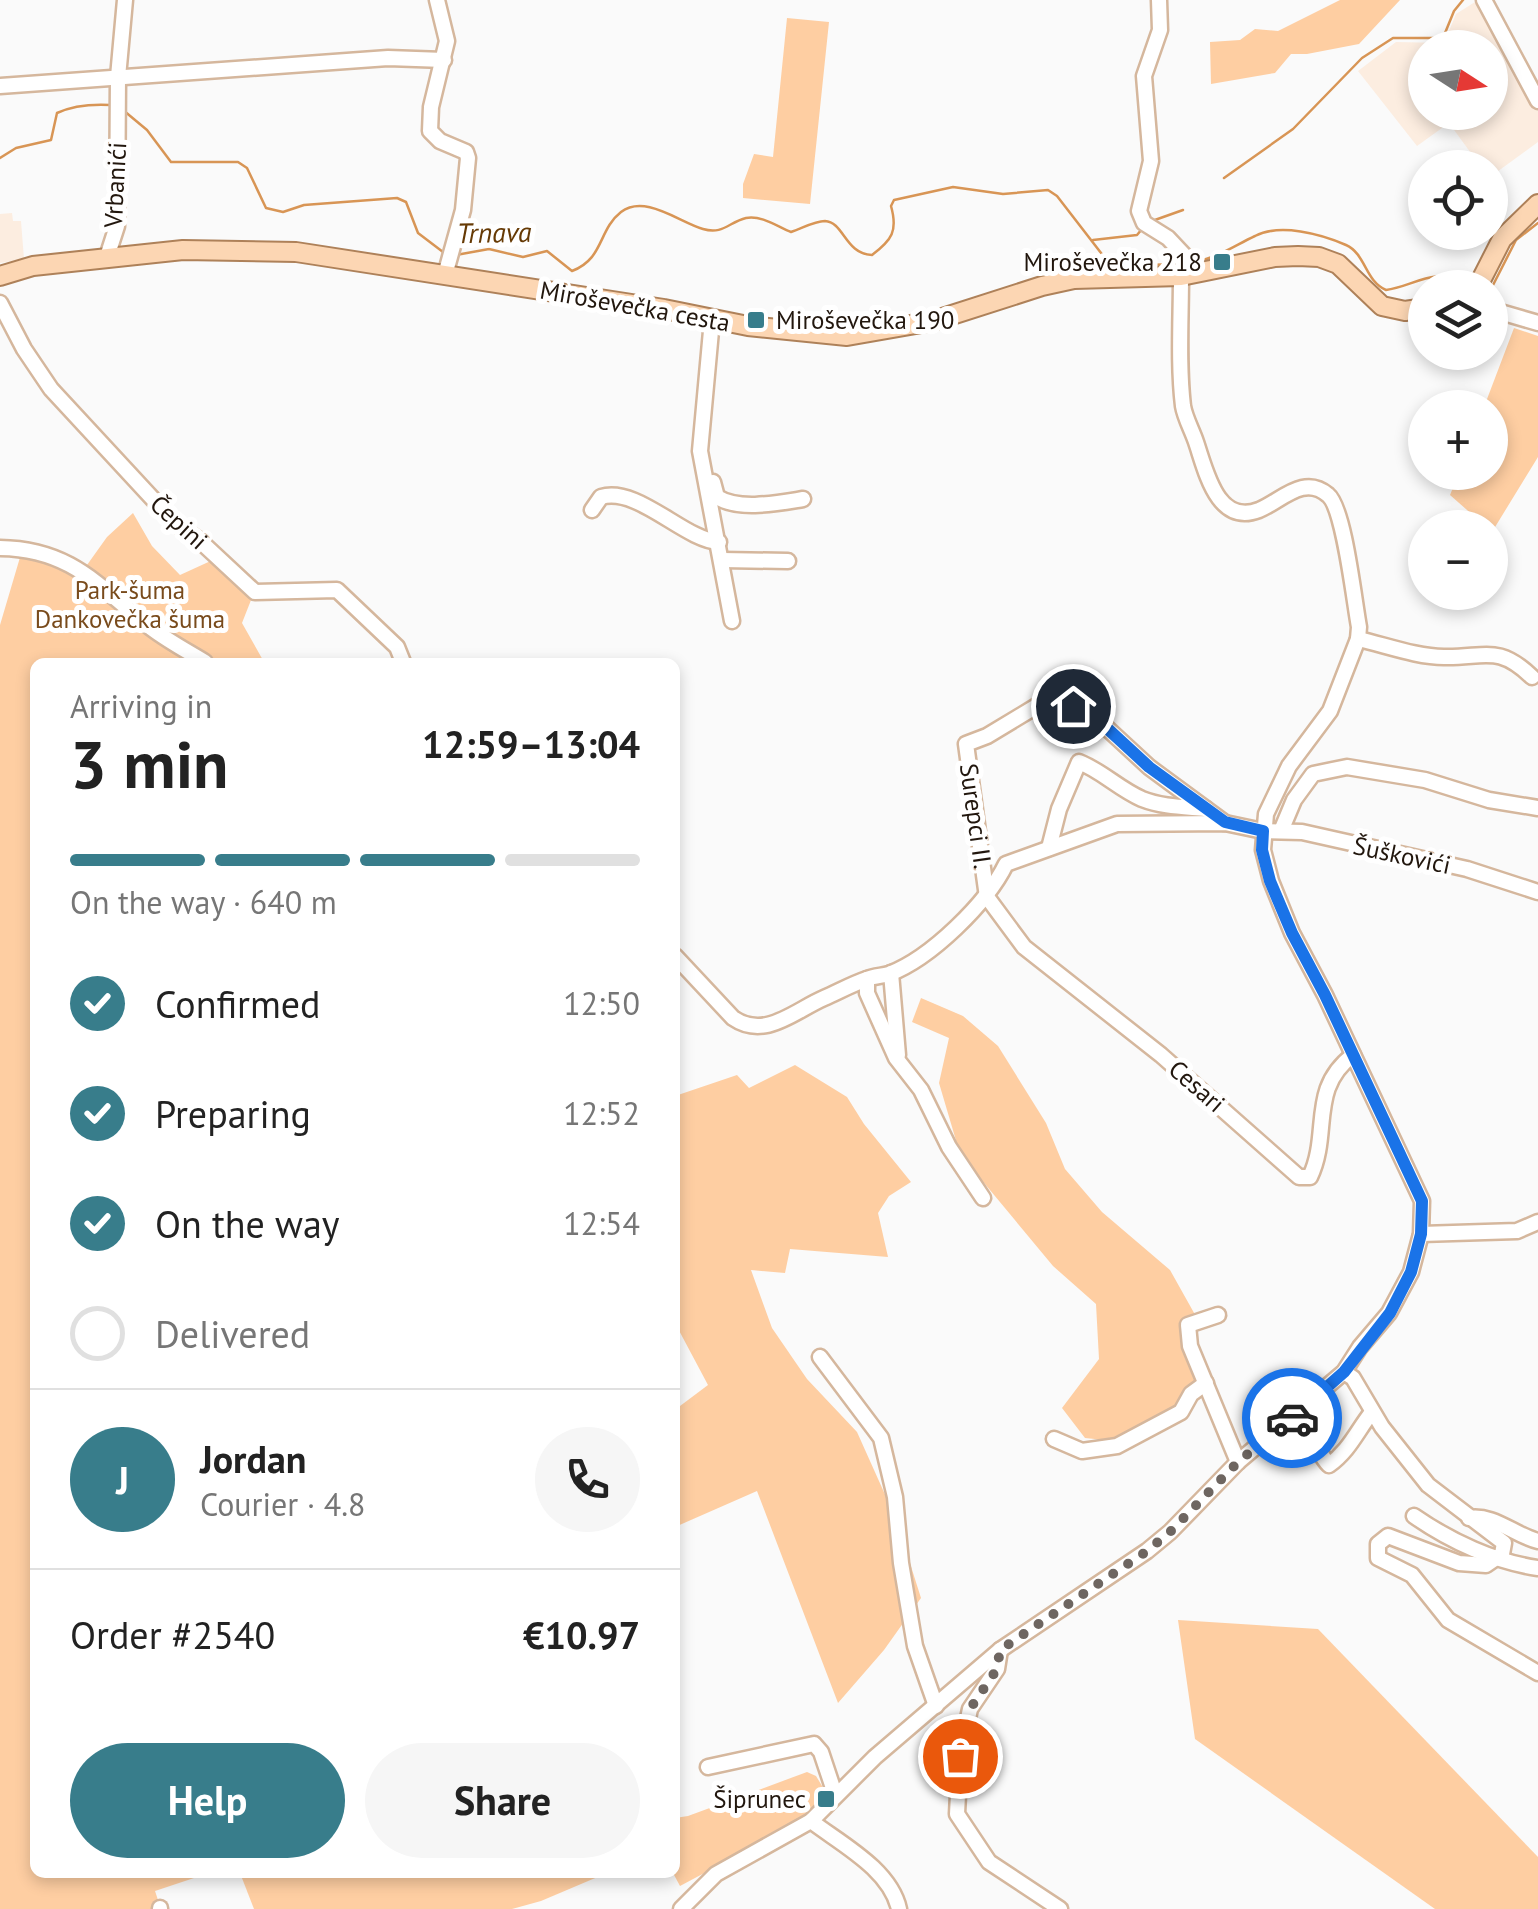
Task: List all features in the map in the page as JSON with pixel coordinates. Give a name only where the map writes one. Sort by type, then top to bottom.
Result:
[{"type":"main road","points":[[1486,270],[1502,239],[1538,204]]},
{"type":"main road","name":"Miroševečka cesta","points":[[0,276],[33,266],[183,250],[296,252],[449,262],[712,320],[847,336],[933,321],[1074,278],[1319,257],[1348,272],[1382,306],[1408,311]]},
{"type":"street","name":"Vrbanići","points":[[107,257],[117,226],[118,77],[125,0]]},
{"type":"street","points":[[437,0],[447,41],[431,107],[430,131],[440,141],[466,152],[468,158],[463,210],[449,262]]},
{"type":"street","points":[[681,1909],[716,1874],[810,1821],[1000,1650],[1170,1532],[1238,1462],[1344,1372],[1390,1313],[1411,1272],[1421,1234],[1422,1201],[1292,933],[1270,881],[1262,850],[1266,814],[1289,766],[1330,711],[1358,639],[1344,529],[1331,496],[1321,490],[1296,488],[1245,514],[1220,502],[1184,411],[1182,267],[1168,238],[1146,224],[1139,206],[1151,162],[1144,76],[1160,30],[1159,0]]},
{"type":"street","points":[[1484,0],[1538,100]]},
{"type":"street","points":[[0,86],[388,58],[444,60]]},
{"type":"street","name":"Čepini","points":[[0,303],[24,349],[52,389],[176,524],[255,592],[337,590],[397,648],[401,658]]},
{"type":"street","points":[[1508,315],[1538,323]]},
{"type":"street","points":[[712,320],[700,451],[732,620]]},
{"type":"street","points":[[703,432],[714,486],[721,500],[748,504],[803,500]]},
{"type":"street","points":[[592,510],[601,498],[611,495],[672,520],[708,541],[720,542]]},
{"type":"street","points":[[0,548],[60,559],[78,567],[152,629],[199,658]]},
{"type":"street","points":[[722,560],[788,561]]},
{"type":"street","points":[[1358,639],[1443,657],[1492,652],[1516,662],[1532,677]]},
{"type":"street","name":"Surepci II.","points":[[987,898],[966,744],[1040,704],[1073,706],[1097,719],[1149,767],[1225,822]]},
{"type":"street","points":[[1049,848],[1059,809],[1079,762],[1142,799],[1207,809]]},
{"type":"street","points":[[1282,831],[1294,800],[1314,774],[1347,767],[1425,780],[1489,800],[1538,808]]},
{"type":"street","points":[[680,961],[744,1026],[764,1026],[867,979],[891,973],[937,944],[987,898],[1006,864],[1117,824],[1225,822],[1263,831]]},
{"type":"street","name":"Šuškovići","points":[[1263,831],[1302,832],[1467,869],[1538,892]]},
{"type":"street","name":"Cesari","points":[[987,898],[1024,947],[1161,1055],[1300,1177],[1310,1178],[1316,1161],[1326,1087],[1339,1066],[1353,1056]]},
{"type":"street","points":[[891,973],[898,1061]]},
{"type":"street","points":[[867,979],[876,1017],[898,1061],[921,1090],[948,1147],[983,1198]]},
{"type":"street","points":[[1421,1234],[1516,1231],[1538,1222]]},
{"type":"street","points":[[1218,1314],[1188,1325],[1190,1346],[1238,1462]]},
{"type":"street","points":[[820,1358],[881,1438],[895,1496],[901,1563],[916,1646],[936,1706]]},
{"type":"street","points":[[1344,1372],[1354,1378],[1372,1412],[1428,1485],[1504,1543],[1502,1554],[1480,1566],[1459,1564],[1388,1536],[1378,1544],[1378,1558],[1412,1575],[1448,1620],[1538,1673]]},
{"type":"street","points":[[1054,1439],[1082,1451],[1117,1446],[1181,1412],[1191,1394],[1206,1383]]},
{"type":"street","points":[[1302,1410],[1321,1456],[1329,1465],[1347,1452],[1352,1437],[1372,1412]]},
{"type":"street","points":[[1414,1516],[1438,1533],[1497,1557],[1538,1568]]},
{"type":"street","points":[[1469,1518],[1482,1516],[1517,1536],[1538,1541]]},
{"type":"street","points":[[1000,1650],[997,1669],[970,1709],[960,1756],[957,1814],[989,1862],[1060,1909]]},
{"type":"street","points":[[708,1767],[814,1744],[821,1752],[836,1794]]},
{"type":"street","points":[[810,1821],[880,1875],[891,1888],[899,1909]]},
{"type":"shaded area","points":[[1475,2],[1492,30],[1449,30],[1456,14]]},
{"type":"shaded area","points":[[1396,42],[1408,42],[1408,130],[1439,130],[1417,146],[1358,71]]},
{"type":"shaded area","points":[[1508,57],[1538,107],[1538,142],[1508,164],[1508,150],[1469,150],[1454,130],[1508,130]]},
{"type":"shaded area","points":[[12,213],[13,221],[21,221],[24,259],[0,263],[0,214]]},
{"type":"green space","points":[[1340,0],[1400,0],[1359,44],[1291,54],[1275,73],[1211,84],[1210,42],[1240,40],[1255,29],[1278,31]]},
{"type":"green space","points":[[787,18],[829,22],[810,204],[743,198],[743,184],[754,154],[773,157]]},
{"type":"green space","points":[[1514,328],[1538,336],[1538,457],[1505,510],[1467,510],[1450,495],[1452,490],[1508,490],[1508,390],[1490,390],[1498,370],[1508,370],[1508,344]]},
{"type":"green space","name":"Park-šuma Dankovečka šuma","points":[[133,513],[152,546],[180,575],[215,559],[253,595],[242,623],[262,658],[30,658],[30,1878],[194,1878],[155,1891],[161,1909],[0,1909],[0,625],[21,554],[82,572],[107,537]]},
{"type":"green space","points":[[921,998],[963,1016],[998,1046],[1046,1123],[1065,1169],[1102,1212],[1170,1270],[1198,1320],[1184,1321],[1200,1379],[1178,1408],[1114,1441],[1085,1438],[1062,1408],[1099,1359],[1096,1304],[1053,1266],[960,1154],[939,1083],[949,1038],[912,1022]]},
{"type":"green space","points":[[795,1065],[847,1097],[911,1182],[889,1196],[878,1213],[888,1257],[790,1249],[785,1273],[751,1270],[772,1328],[807,1379],[857,1432],[896,1519],[921,1598],[884,1650],[838,1703],[757,1491],[680,1525],[680,1406],[708,1385],[680,1332],[680,1094],[737,1075],[749,1088]]},
{"type":"green space","points":[[1178,1620],[1318,1629],[1538,1857],[1538,1909],[1435,1909],[1195,1739]]},
{"type":"green space","points":[[807,1772],[816,1776],[827,1794],[791,1827],[680,1886],[676,1878],[680,1878],[680,1817]]},
{"type":"green space","points":[[242,1878],[595,1878],[512,1909],[254,1909]]},
{"type":"waterway","points":[[1224,178],[1293,129],[1362,58],[1393,38],[1443,38],[1463,0]]},
{"type":"waterway","name":"Trnava","points":[[0,158],[16,148],[51,140],[57,113],[70,108],[111,105]]},
{"type":"waterway","name":"Trnava","points":[[123,110],[147,130],[171,162],[238,162],[247,168],[266,208],[283,212],[304,205],[397,198],[406,202],[418,233],[443,252]]},
{"type":"waterway","name":"Trnava","points":[[456,255],[489,249],[523,257],[547,251],[572,271],[596,252],[608,227],[621,212],[641,206],[710,230],[746,218],[764,220],[791,232],[825,221],[837,227],[856,249],[872,255],[892,234],[894,200],[953,187],[1003,194],[1048,190],[1057,196],[1108,262],[1119,266],[1177,264]]},
{"type":"waterway","points":[[1152,221],[1183,210]]},
{"type":"waterway","name":"Trnava","points":[[1501,270],[1516,240],[1538,223]]},
{"type":"waterway","points":[[1093,240],[1137,235],[1142,229]]},
{"type":"waterway","name":"Trnava","points":[[1190,263],[1216,256],[1265,232],[1288,230],[1313,234],[1353,249],[1374,280],[1386,290],[1408,284]]},
{"type":"way so far","points":[[960,1756],[970,1709],[997,1669],[1000,1650],[1147,1551],[1238,1462],[1292,1418]]},
{"type":"place","name":"Miroševečka 218","points":[[1222,262]]},
{"type":"place","name":"Miroševečka 190","points":[[756,320]]},
{"type":"place","name":"Šiprunec","points":[[826,1799]]},
{"type":"route","points":[[1073,706],[1097,719],[1149,767],[1225,822],[1263,831],[1262,850],[1270,881],[1292,933],[1422,1201],[1421,1234],[1411,1272],[1390,1313],[1344,1372],[1292,1418]]}]
